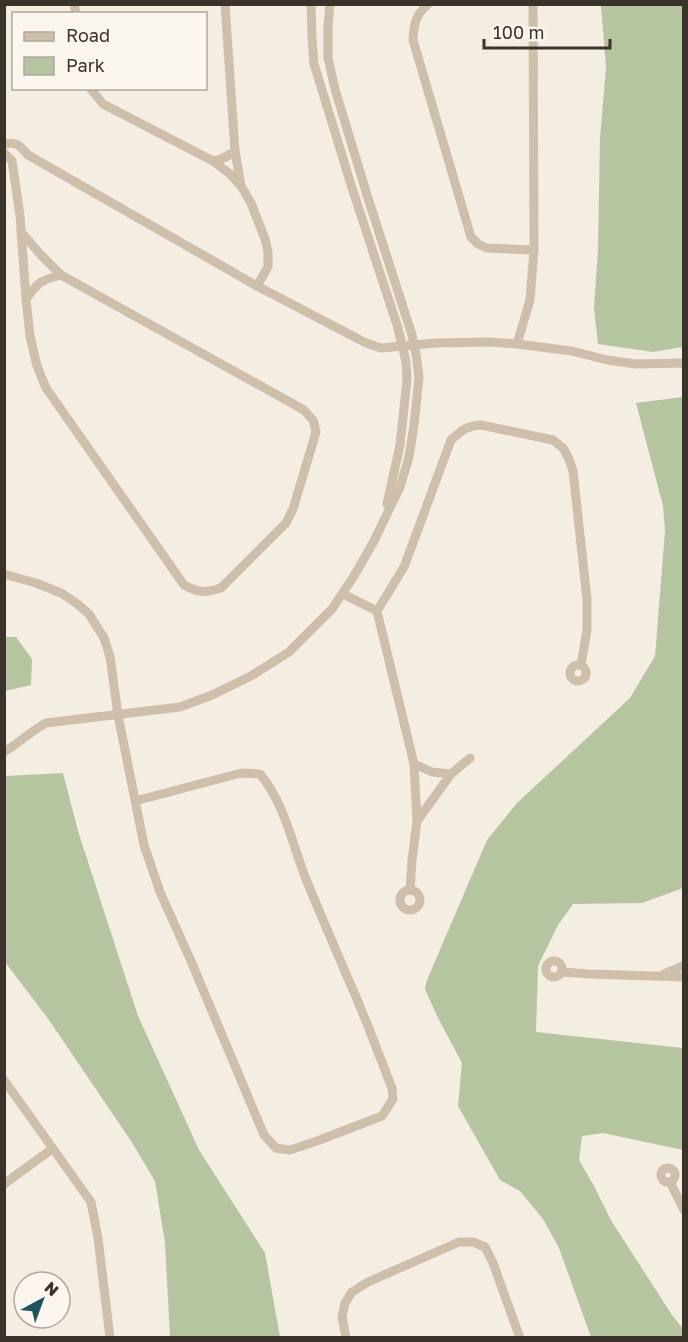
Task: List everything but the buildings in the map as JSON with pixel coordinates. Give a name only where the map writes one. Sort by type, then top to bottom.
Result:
[{"type":"street","points":[[225,4],[235,151],[242,186],[251,203],[268,252],[268,267],[257,286]]},
{"type":"street","points":[[311,4],[314,64],[398,328],[406,362],[405,409],[400,445],[382,524]]},
{"type":"street","points":[[4,752],[34,729],[46,723],[180,708],[251,676],[289,652],[332,609],[343,594],[374,541],[400,487],[409,457],[414,425],[418,377],[414,345],[335,89],[328,58],[330,4]]},
{"type":"street","points":[[428,4],[419,13],[414,26],[413,40],[471,237],[478,244],[487,248],[534,250]]},
{"type":"street","points":[[517,344],[530,300],[534,250],[533,4]]},
{"type":"street","points":[[92,90],[103,104],[213,161],[242,186]]},
{"type":"street","points":[[4,144],[19,145],[28,155],[257,286],[366,343],[381,348],[462,342],[517,344],[572,351],[607,360],[636,364],[684,363]]},
{"type":"street","points":[[213,161],[235,151]]},
{"type":"street","points":[[4,153],[12,161],[30,336],[45,388],[184,585],[195,591],[208,592],[221,588],[286,523],[316,432],[313,420],[304,410],[62,275],[21,232]]},
{"type":"street","points":[[12,161],[28,155]]},
{"type":"street","points":[[26,299],[41,281],[62,275]]},
{"type":"street","points":[[410,890],[417,820],[414,764],[377,612],[404,567],[451,440],[462,429],[481,424],[553,440],[563,448],[569,459],[573,471],[587,598],[587,630],[581,665]]},
{"type":"street","points":[[4,574],[61,593],[89,614],[104,638],[110,657],[118,715],[135,801],[144,845],[160,892],[196,971],[264,1135],[276,1148],[290,1150],[382,1116],[393,1099],[392,1088],[271,787],[260,774],[241,773],[135,801]]},
{"type":"street","points":[[343,594],[377,612]]},
{"type":"street","points":[[417,820],[451,774],[470,758]]},
{"type":"street","points":[[414,764],[432,772],[451,774]]},
{"type":"street","points":[[661,976],[684,965]]},
{"type":"street","points":[[562,972],[684,977]]},
{"type":"street","points":[[4,1080],[91,1202],[98,1238],[110,1338]]},
{"type":"street","points":[[4,1184],[52,1149]]},
{"type":"street","points":[[670,1182],[684,1210]]},
{"type":"street","points":[[346,1338],[342,1317],[345,1303],[352,1292],[368,1282],[459,1242],[473,1242],[485,1247],[493,1263],[520,1338]]},
{"type":"green space","points":[[601,5],[683,5],[683,347],[653,352],[598,344],[594,308],[598,250],[600,138],[606,67]]},
{"type":"green space","points":[[683,397],[683,888],[642,903],[573,904],[558,925],[538,966],[536,1032],[683,1048],[683,1150],[603,1133],[582,1136],[579,1160],[612,1222],[683,1329],[683,1337],[591,1337],[559,1248],[543,1219],[520,1191],[500,1180],[458,1106],[462,1063],[425,989],[487,840],[517,803],[630,698],[655,656],[665,531],[663,506],[636,403]]},
{"type":"green space","points":[[4,637],[16,637],[32,659],[31,685],[5,691]]},
{"type":"green space","points":[[63,773],[78,831],[138,1016],[199,1150],[265,1253],[280,1337],[170,1337],[165,1243],[155,1181],[131,1141],[49,1020],[5,962],[5,776]]}]
